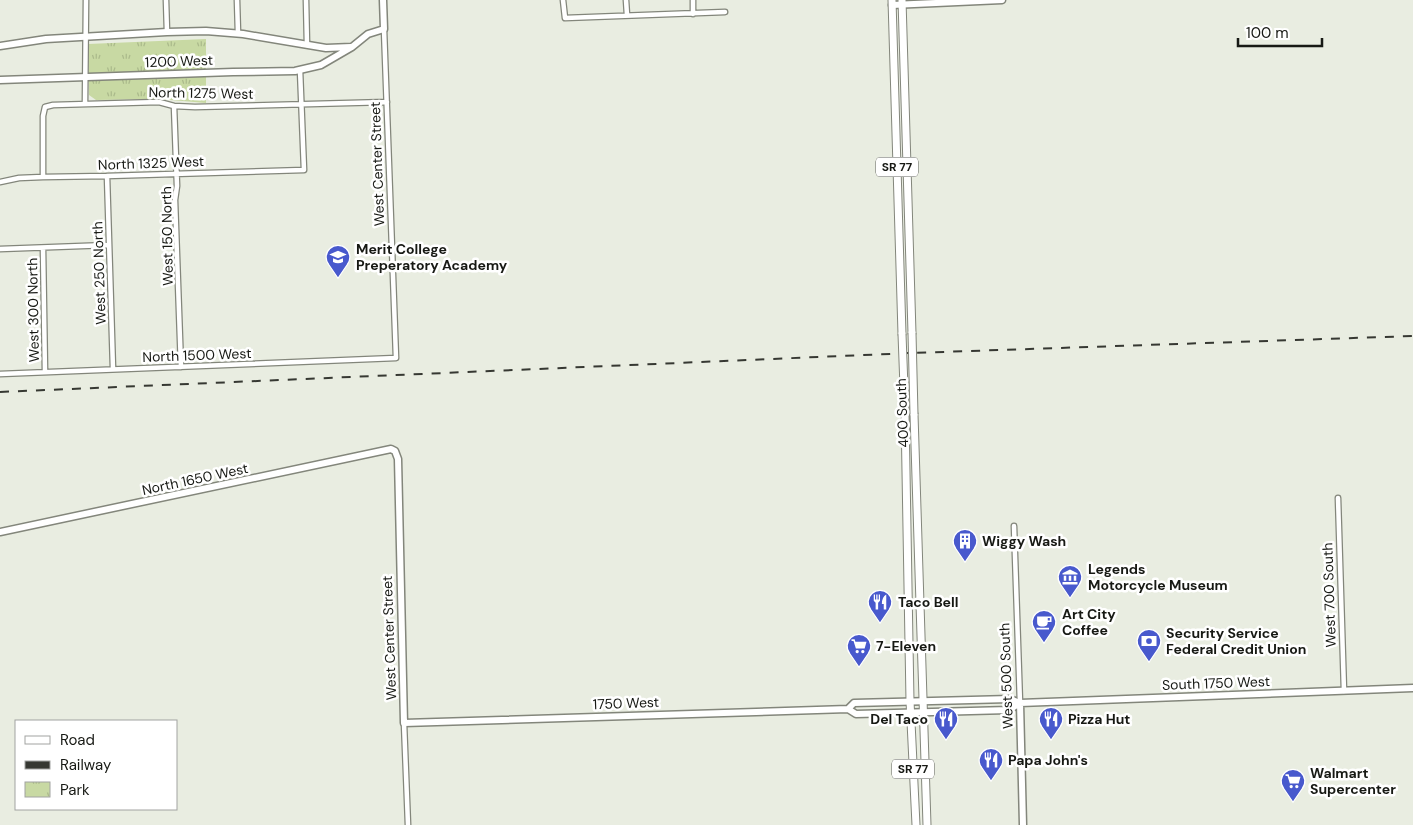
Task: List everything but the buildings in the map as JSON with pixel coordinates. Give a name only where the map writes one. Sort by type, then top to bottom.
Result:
[{"type":"main road","name":"400 South","points":[[902,2],[927,825]]},
{"type":"main road","name":"400 South","points":[[892,3],[905,414],[910,701]]},
{"type":"main road","name":"SR 77","points":[[910,701],[916,825]]},
{"type":"street","points":[[86,0],[86,104]]},
{"type":"street","points":[[166,0],[167,32]]},
{"type":"street","points":[[237,0],[238,34]]},
{"type":"street","points":[[306,0],[307,45]]},
{"type":"street","name":"West Center Street","points":[[384,0],[396,358]]},
{"type":"street","points":[[563,0],[565,18],[725,12]]},
{"type":"street","points":[[626,0],[627,16]]},
{"type":"street","points":[[692,0],[693,14]]},
{"type":"street","points":[[892,3],[1002,0]]},
{"type":"street","name":"1200 West","points":[[0,80],[300,70],[321,65],[352,47],[368,34],[384,29]]},
{"type":"street","name":"1200 West","points":[[0,46],[46,39],[85,36],[206,31],[238,34],[326,48],[352,47]]},
{"type":"street","points":[[300,70],[302,104]]},
{"type":"street","name":"North 1275 West","points":[[43,176],[43,116],[45,107],[53,105],[159,102],[174,106],[195,107],[387,102]]},
{"type":"street","name":"North 1325 West","points":[[0,182],[43,176],[304,170],[302,104]]},
{"type":"street","name":"West 150 North","points":[[174,106],[177,174],[175,200],[181,367]]},
{"type":"street","name":"West 250 North","points":[[106,176],[113,369]]},
{"type":"street","points":[[0,249],[109,245]]},
{"type":"street","name":"West 300 North","points":[[43,248],[45,372]]},
{"type":"street","name":"North 1500 West","points":[[0,374],[396,358]]},
{"type":"street","name":"North 1650 West","points":[[0,532],[386,450],[395,451]]},
{"type":"street","name":"West Center Street","points":[[395,451],[398,459],[408,825]]},
{"type":"street","name":"West 700 South","points":[[1338,498],[1344,691]]},
{"type":"street","name":"West 500 South","points":[[1014,526],[1023,825]]},
{"type":"street","name":"South 1750 West","points":[[1020,703],[1413,688]]},
{"type":"street","name":"1750 West","points":[[848,709],[854,703],[923,700],[1010,699],[1020,703]]},
{"type":"street","name":"1750 West","points":[[404,723],[848,709],[856,714],[924,713],[1008,710],[1020,703]]},
{"type":"green space","points":[[206,39],[206,103],[159,99],[96,100],[89,95],[88,44]]},
{"type":"railway","points":[[0,392],[911,353],[1413,336]]},
{"type":"place","name":"Merit College Preperatory Academy","points":[[338,278]]},
{"type":"place","name":"Wiggy Wash","points":[[965,562]]},
{"type":"place","name":"Legends Motorcycle Museum","points":[[1070,598]]},
{"type":"place","name":"Taco Bell","points":[[880,623]]},
{"type":"place","name":"Art City Coffee","points":[[1044,643]]},
{"type":"place","name":"Security Service Federal Credit Union","points":[[1149,662]]},
{"type":"place","name":"7-Eleven","points":[[859,667]]},
{"type":"place","name":"Del Taco","points":[[946,740]]},
{"type":"place","name":"Pizza Hut","points":[[1051,740]]},
{"type":"place","name":"Papa John's","points":[[991,781]]},
{"type":"place","name":"Walmart Supercenter","points":[[1293,802]]}]
